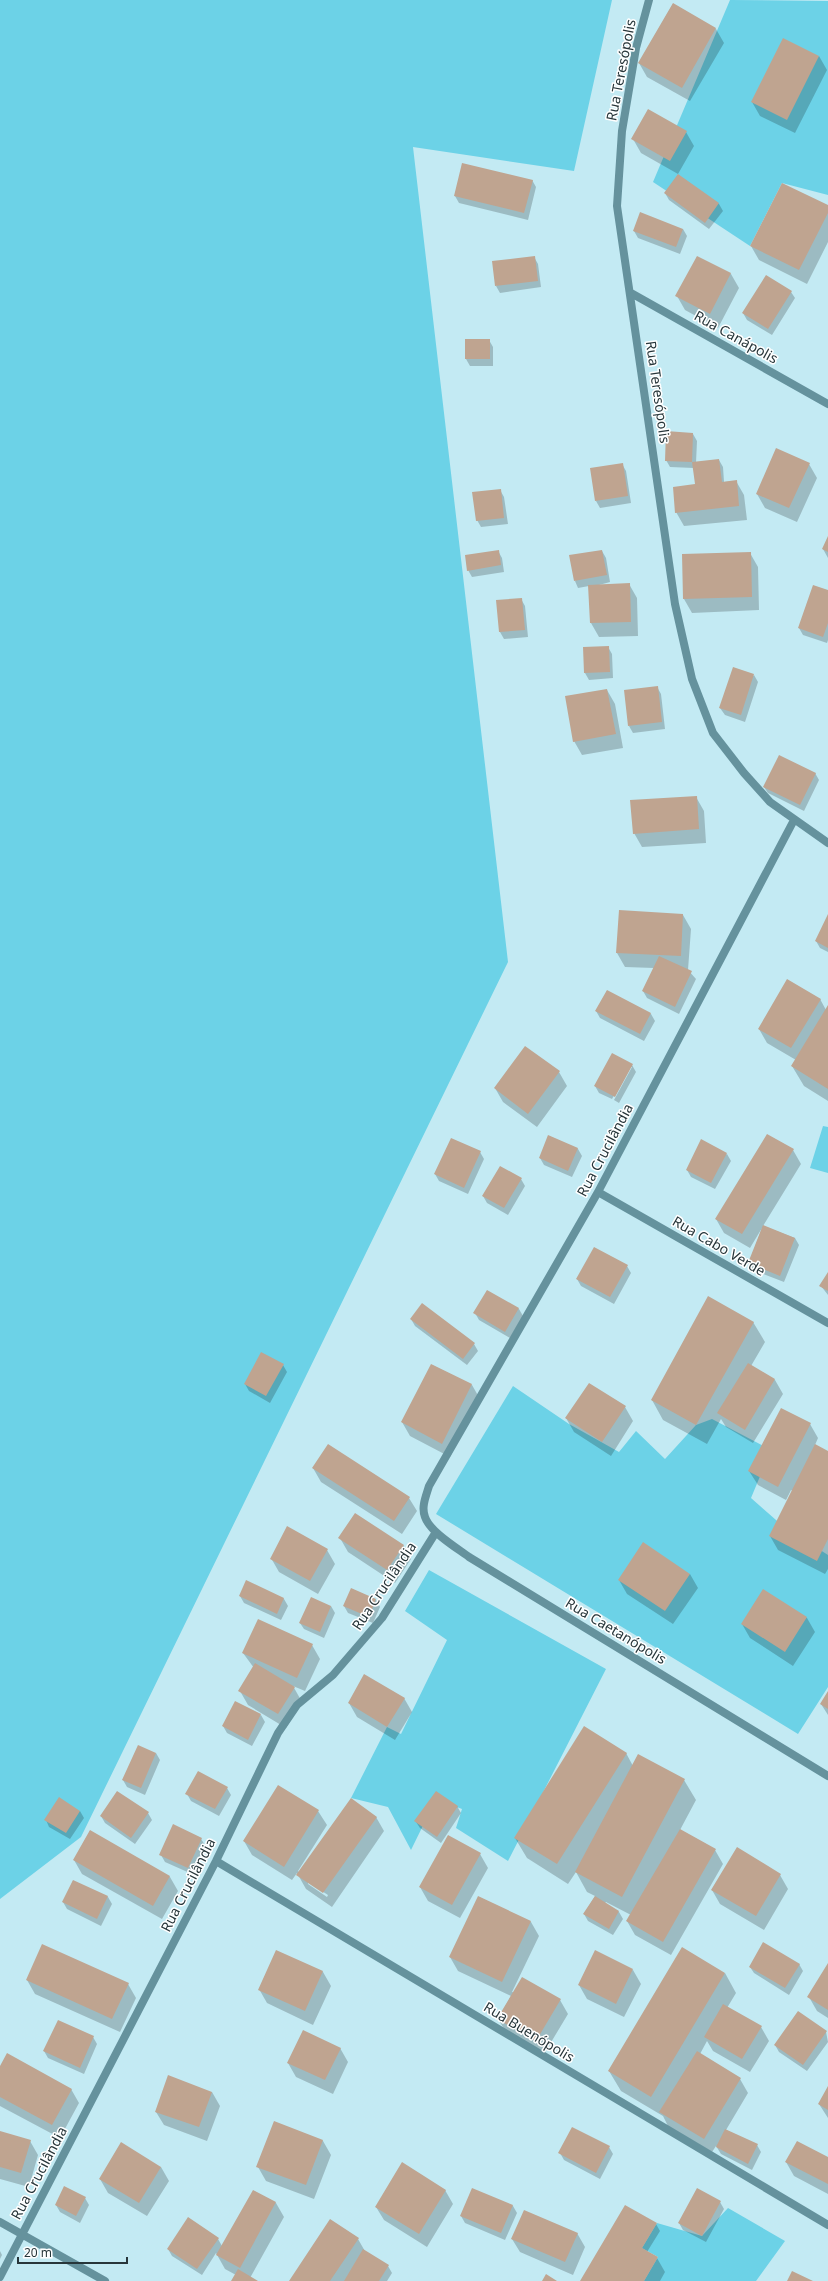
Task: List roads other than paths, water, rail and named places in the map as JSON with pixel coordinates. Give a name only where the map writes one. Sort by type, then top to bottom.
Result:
[{"type":"street","name":"Rua Teresópolis","points":[[649,0],[636,48],[622,131],[617,206],[631,293],[675,604],[692,679],[713,733],[744,773],[770,802],[828,843]]},
{"type":"street","name":"Rua Canápolis","points":[[631,293],[828,404]]},
{"type":"street","name":"Rua Crucilândia","points":[[429,1486],[598,1192],[794,820]]},
{"type":"street","name":"Rua Cabo Verde","points":[[598,1192],[828,1323]]},
{"type":"street","name":"Rua Caetanópolis","points":[[429,1486],[424,1504],[425,1517],[436,1532],[469,1557],[828,1776]]},
{"type":"street","name":"Rua Crucilândia","points":[[0,2277],[216,1861],[278,1733],[298,1705],[333,1675],[382,1618],[436,1532]]},
{"type":"street","name":"Rua Buenópolis","points":[[216,1861],[828,2225]]},
{"type":"street","points":[[0,2222],[105,2281]]}]
